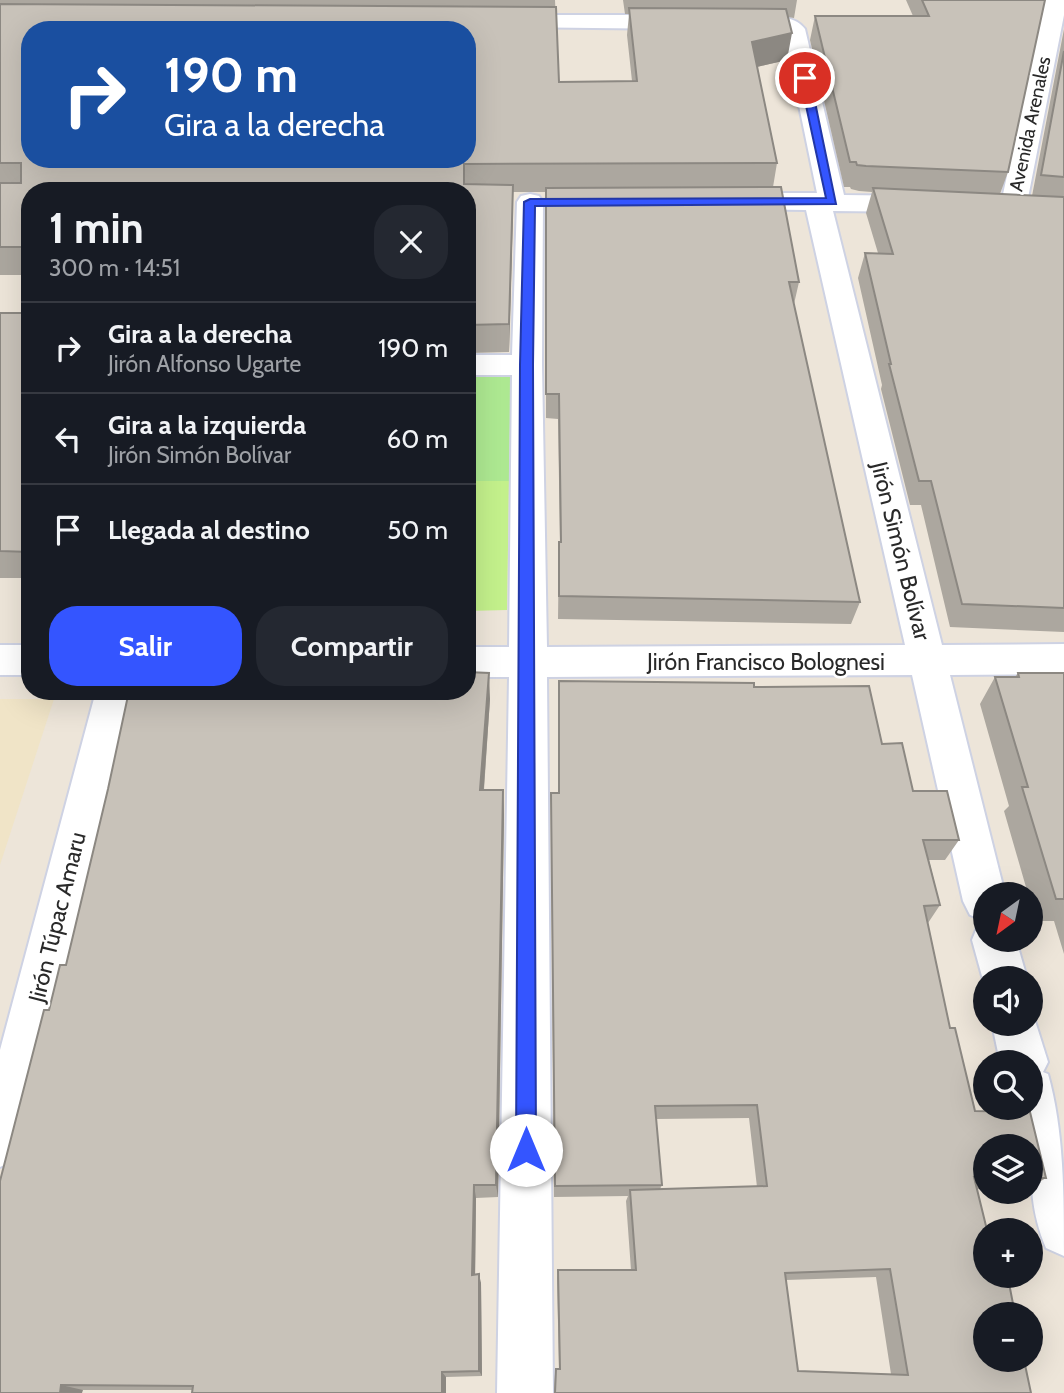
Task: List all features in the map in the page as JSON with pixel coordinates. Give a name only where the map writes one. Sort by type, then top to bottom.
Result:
[{"type":"street","name":"Avenida Arenales","points":[[1013,208],[1056,0]]},
{"type":"street","name":"Jirón Simón Bolívar","points":[[481,22],[707,22],[781,24],[794,29],[825,202],[928,662],[980,882]]},
{"type":"street","points":[[525,1393],[527,365],[531,202]]},
{"type":"street","points":[[708,202],[951,205]]},
{"type":"street","points":[[476,365],[527,365]]},
{"type":"street","name":"Jirón Francisco Bolognesi","points":[[476,662],[928,662],[1064,659]]},
{"type":"street","points":[[0,660],[21,660]]},
{"type":"street","name":"Jirón Túpac Amaru","points":[[0,1142],[113,700]]},
{"type":"street","points":[[1038,1120],[1064,1230]]},
{"type":"shaded area","points":[[0,699],[54,700],[0,865]]},
{"type":"green space","points":[[476,364],[511,364],[509,481],[476,481]]},
{"type":"green space","points":[[476,481],[509,481],[507,610],[476,611]]},
{"type":"building","points":[[922,0],[1045,0],[1008,172],[866,166],[850,162],[815,16],[929,16]]},
{"type":"building","points":[[0,4],[556,7],[559,82],[637,81],[629,8],[786,9],[792,33],[752,42],[777,163],[476,164],[476,21],[21,21],[21,163],[0,163]]},
{"type":"building","points":[[1064,51],[1064,177],[1041,175]]},
{"type":"building","points":[[21,168],[464,168],[464,182],[21,182]]},
{"type":"building","points":[[0,183],[21,183],[21,247],[0,247]]},
{"type":"building","points":[[476,184],[513,185],[509,324],[476,325]]},
{"type":"building","points":[[781,187],[799,282],[789,282],[860,602],[559,596],[559,394],[546,394],[546,188]]},
{"type":"building","points":[[873,188],[1064,197],[1064,608],[962,604],[931,481],[919,481],[889,364],[865,253],[893,254]]},
{"type":"building","points":[[0,313],[21,313],[21,552],[0,551]]},
{"type":"building","points":[[476,672],[489,673],[480,790],[503,790],[496,1185],[474,1185],[472,1275],[479,1274],[479,1371],[442,1372],[442,1393],[192,1393],[193,1386],[61,1385],[60,1393],[0,1393],[0,1181],[44,1010],[49,1010],[60,965],[66,965],[127,700],[476,700]]},
{"type":"building","points":[[1018,673],[1064,673],[1064,899],[1056,899],[1022,787],[1028,787],[995,677],[1019,677]]},
{"type":"building","points":[[559,681],[754,683],[754,687],[869,686],[882,744],[902,743],[913,791],[947,791],[959,840],[923,840],[940,905],[924,906],[950,1028],[955,1028],[973,1103],[973,1120],[1032,1120],[1035,1134],[973,1134],[973,1204],[981,1204],[984,1218],[973,1218],[973,1288],[1010,1288],[1013,1302],[973,1302],[973,1372],[1027,1372],[1031,1393],[555,1393],[556,1369],[560,1369],[558,1270],[636,1270],[630,1190],[767,1186],[757,1105],[655,1106],[662,1185],[555,1186],[551,793],[559,793]],"holes":[[[890,1269],[908,1375],[798,1371],[785,1273]]]},
{"type":"route","points":[[526,1150],[527,365],[530,202],[832,202],[805,78]]}]
